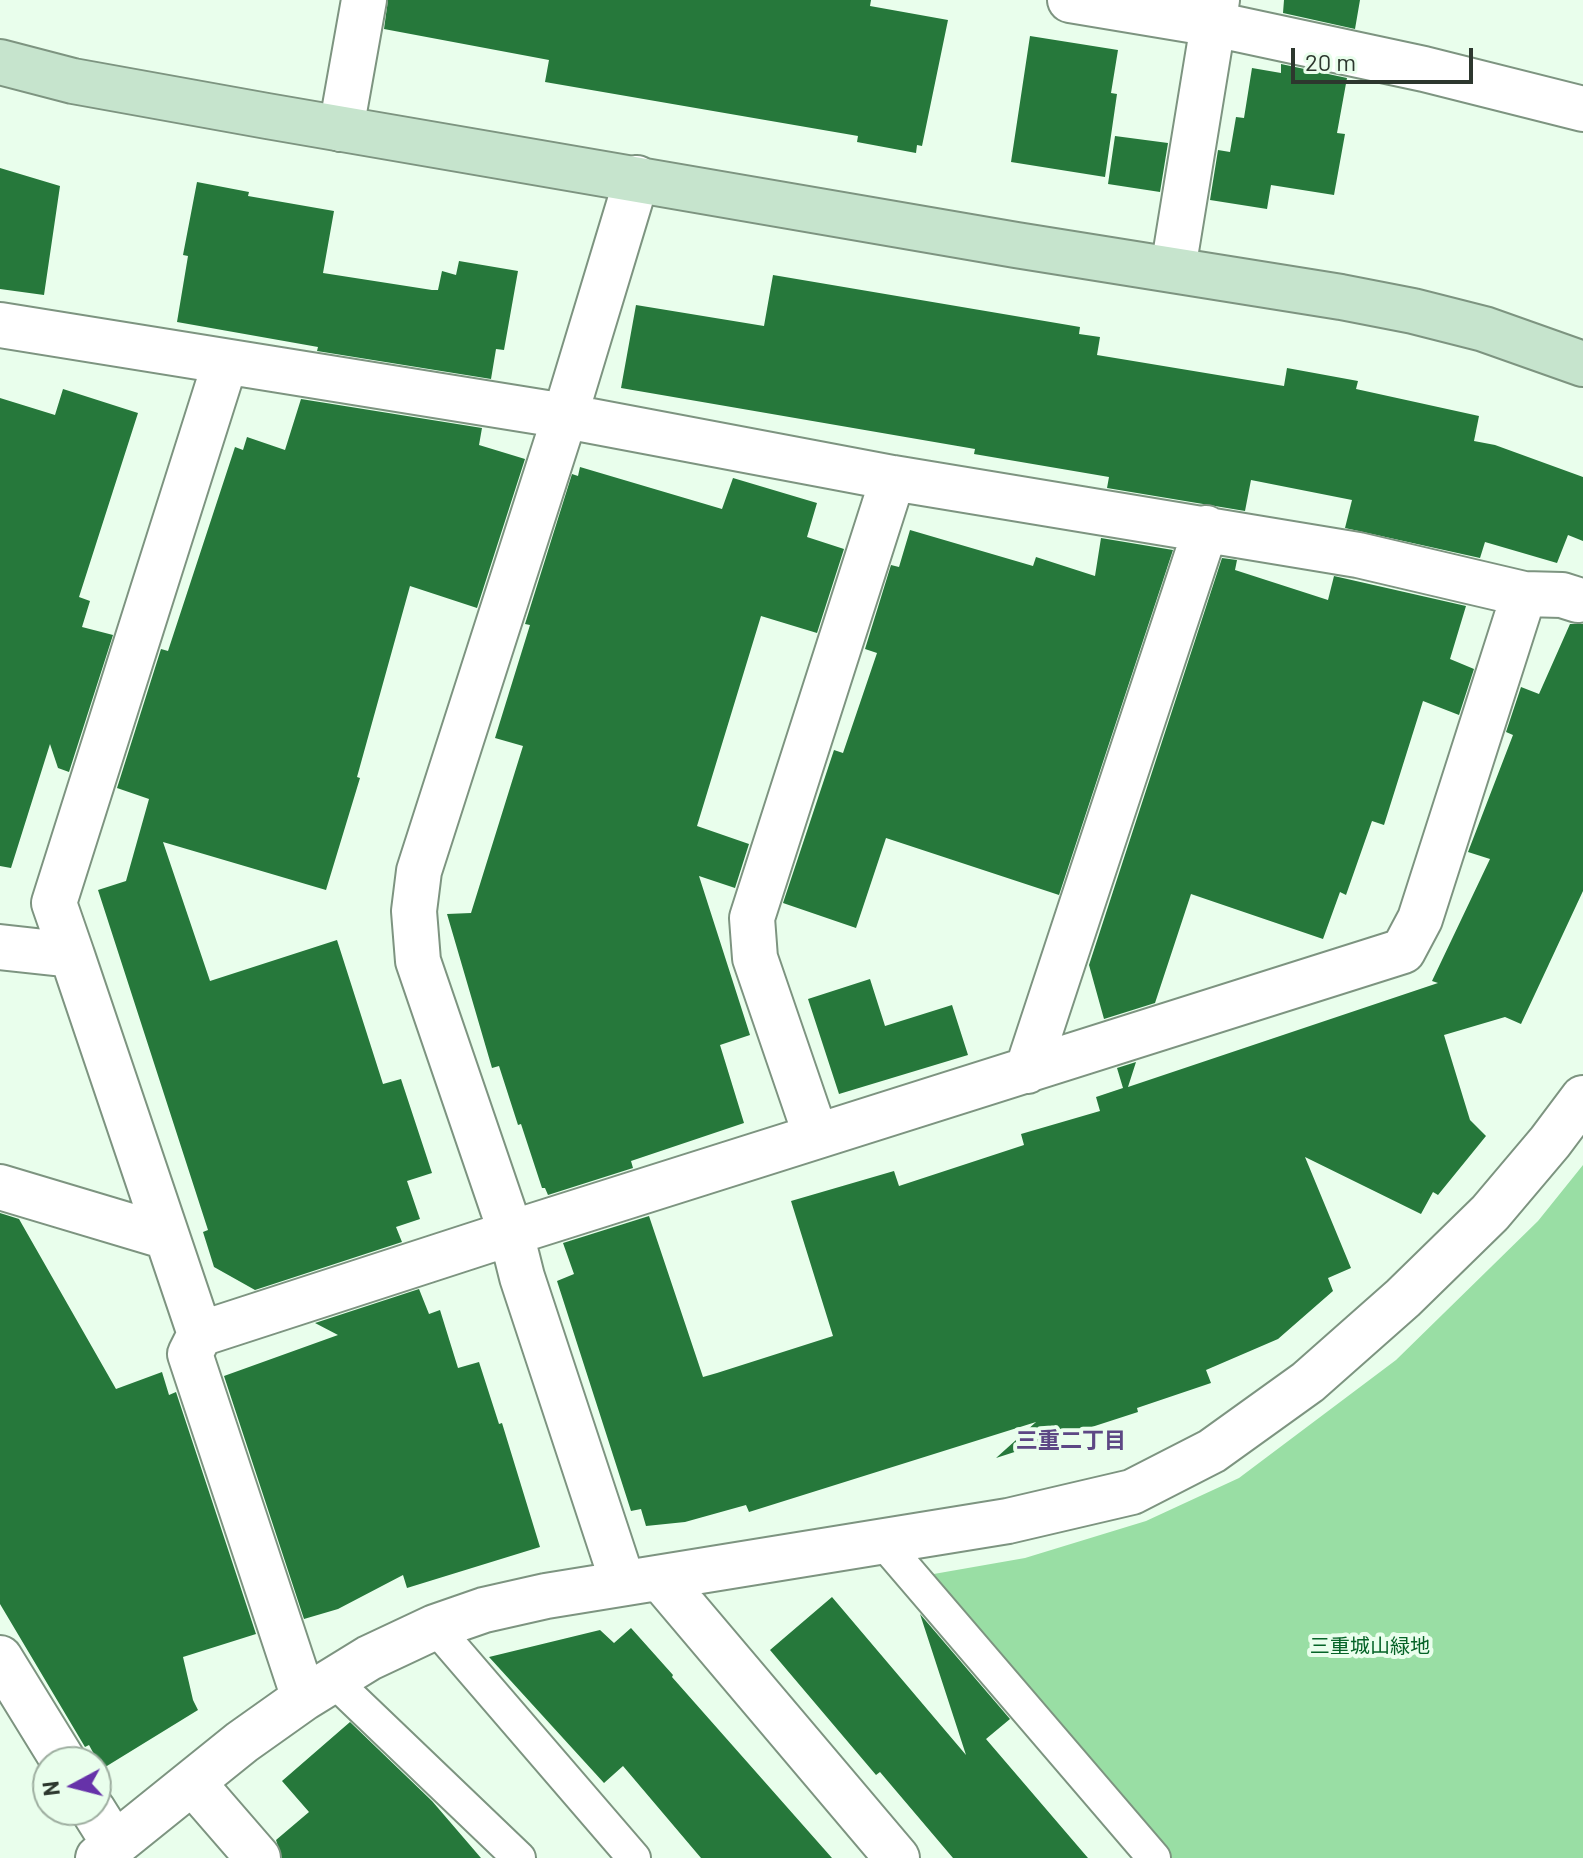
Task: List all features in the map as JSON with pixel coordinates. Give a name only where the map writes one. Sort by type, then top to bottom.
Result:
[{"type":"street","points":[[341,129],[364,0]]},
{"type":"street","points":[[1070,0],[1215,12],[1583,109]]},
{"type":"street","points":[[1173,269],[1215,12]]},
{"type":"street","points":[[0,62],[73,81],[341,129],[1413,311],[1484,329],[1583,364]]},
{"type":"street","points":[[637,178],[565,416],[419,871],[414,911],[418,961],[511,1233],[522,1277],[642,1580],[897,1858]]},
{"type":"street","points":[[0,325],[565,416],[893,478],[1358,555],[1524,594],[1562,595],[1578,600]]},
{"type":"street","points":[[225,363],[54,903],[200,1334],[190,1354],[318,1689]]},
{"type":"street","points":[[816,1136],[755,958],[752,918],[893,478]]},
{"type":"street","points":[[1027,1071],[1206,528]]},
{"type":"street","points":[[200,1334],[1403,951],[1420,919],[1524,594]]},
{"type":"street","points":[[0,947],[72,955]]},
{"type":"street","points":[[102,1838],[193,1783],[242,1742],[369,1658],[435,1627],[484,1610],[546,1596],[1008,1521],[1132,1492],[1212,1451],[1308,1382],[1403,1298],[1490,1213],[1583,1098]]},
{"type":"street","points":[[0,1187],[167,1237]]},
{"type":"street","points":[[0,1658],[54,1746]]},
{"type":"street","points":[[193,1783],[258,1858]]},
{"type":"lane","points":[[883,1542],[1154,1858]]},
{"type":"lane","points":[[435,1627],[634,1858]]},
{"type":"lane","points":[[318,1689],[519,1858]]},
{"type":"green space","name":"三重城山緑地","points":[[1583,1165],[1583,1858],[1171,1858],[928,1575],[1025,1558],[1146,1521],[1239,1478],[1396,1360],[1538,1221]]},
{"type":"building","points":[[388,0],[871,0],[870,6],[948,20],[922,146],[917,145],[916,153],[857,142],[858,136],[545,82],[549,60],[384,29]]},
{"type":"building","points":[[1284,0],[1360,0],[1355,29],[1283,13]]},
{"type":"building","points":[[1030,36],[1118,50],[1111,93],[1117,94],[1105,177],[1011,162]]},
{"type":"building","points":[[1281,64],[1347,78],[1337,133],[1345,134],[1334,195],[1271,185],[1267,209],[1210,200],[1218,150],[1230,152],[1236,117],[1244,118],[1252,68],[1281,73]]},
{"type":"building","points":[[1115,136],[1168,143],[1160,192],[1108,184]]},
{"type":"building","points":[[0,168],[60,186],[44,295],[0,289]]},
{"type":"building","points":[[197,182],[249,192],[248,196],[334,211],[323,273],[438,290],[442,271],[456,275],[459,261],[518,271],[504,350],[496,349],[491,379],[317,351],[318,347],[177,322],[188,256],[183,255]]},
{"type":"building","points":[[773,275],[1080,327],[1079,334],[1100,337],[1097,355],[1284,386],[1287,368],[1358,381],[1356,389],[1479,416],[1474,441],[1495,445],[1583,477],[1583,541],[1568,535],[1557,563],[1485,542],[1480,558],[1345,528],[1352,500],[1251,480],[1245,511],[1107,488],[1109,477],[974,454],[975,449],[621,388],[636,305],[764,326]]},
{"type":"building","points":[[63,389],[138,413],[79,597],[90,601],[82,627],[113,635],[69,772],[58,768],[50,744],[11,868],[0,866],[0,398],[55,415]]},
{"type":"building","points":[[301,399],[482,428],[479,445],[525,459],[477,608],[410,586],[357,777],[360,778],[326,890],[163,842],[210,981],[337,940],[383,1084],[401,1079],[432,1173],[407,1181],[420,1219],[396,1227],[402,1242],[255,1290],[214,1267],[203,1232],[208,1230],[98,890],[126,881],[149,799],[117,788],[161,649],[168,651],[235,447],[243,450],[247,437],[285,450]]},
{"type":"building","points":[[580,467],[722,509],[733,478],[817,503],[807,537],[844,549],[817,633],[761,616],[697,826],[749,844],[735,888],[699,876],[750,1035],[720,1045],[744,1123],[631,1161],[633,1168],[548,1195],[542,1188],[521,1124],[518,1125],[499,1066],[492,1068],[447,914],[471,913],[523,746],[495,738],[530,625],[525,624],[572,474],[578,476]]},
{"type":"building","points":[[910,530],[1033,566],[1036,557],[1095,576],[1101,538],[1173,550],[1059,895],[886,838],[856,928],[783,903],[834,750],[843,753],[877,653],[865,649],[891,565],[899,567]]},
{"type":"building","points":[[1222,558],[1237,560],[1235,570],[1328,600],[1334,576],[1466,606],[1450,659],[1474,669],[1459,715],[1423,701],[1384,825],[1372,821],[1346,895],[1340,892],[1323,939],[1191,894],[1155,1003],[1104,1019],[1089,965]]},
{"type":"building","points":[[1570,624],[1583,624],[1583,891],[1521,1024],[1505,1017],[1444,1035],[1470,1120],[1486,1136],[1438,1195],[1433,1192],[1421,1214],[1305,1157],[1351,1268],[1328,1278],[1333,1291],[1278,1339],[1206,1370],[1211,1383],[1137,1408],[1138,1412],[996,1458],[1036,1422],[749,1512],[746,1505],[685,1522],[646,1526],[641,1509],[631,1511],[557,1281],[574,1274],[563,1243],[649,1216],[703,1377],[717,1373],[833,1336],[791,1201],[894,1171],[899,1186],[1024,1145],[1021,1134],[1100,1111],[1096,1097],[1123,1088],[1117,1068],[1136,1062],[1128,1087],[1438,983],[1432,981],[1490,859],[1468,852],[1513,735],[1506,732],[1521,687],[1539,694]]},
{"type":"building","points":[[870,979],[885,1026],[952,1005],[968,1055],[839,1094],[808,999]]},
{"type":"building","points":[[0,1213],[19,1219],[116,1389],[162,1372],[169,1395],[176,1392],[256,1634],[183,1657],[198,1710],[112,1763],[112,1746],[84,1746],[0,1604]]},
{"type":"building","points":[[419,1289],[429,1314],[440,1310],[458,1368],[479,1362],[499,1424],[502,1423],[540,1547],[407,1588],[403,1575],[338,1609],[304,1619],[224,1376],[338,1335],[315,1323]]},
{"type":"building","points":[[832,1597],[966,1755],[920,1614],[1010,1719],[986,1739],[1088,1858],[953,1858],[880,1772],[876,1775],[770,1650]]},
{"type":"building","points":[[631,1628],[832,1858],[701,1858],[623,1766],[604,1783],[489,1657],[600,1630],[614,1643]]},
{"type":"building","points":[[350,1722],[432,1801],[481,1858],[282,1858],[276,1840],[309,1812],[282,1781]]},
{"type":"district","name":"三重二丁目","points":[[1071,1441]]}]
